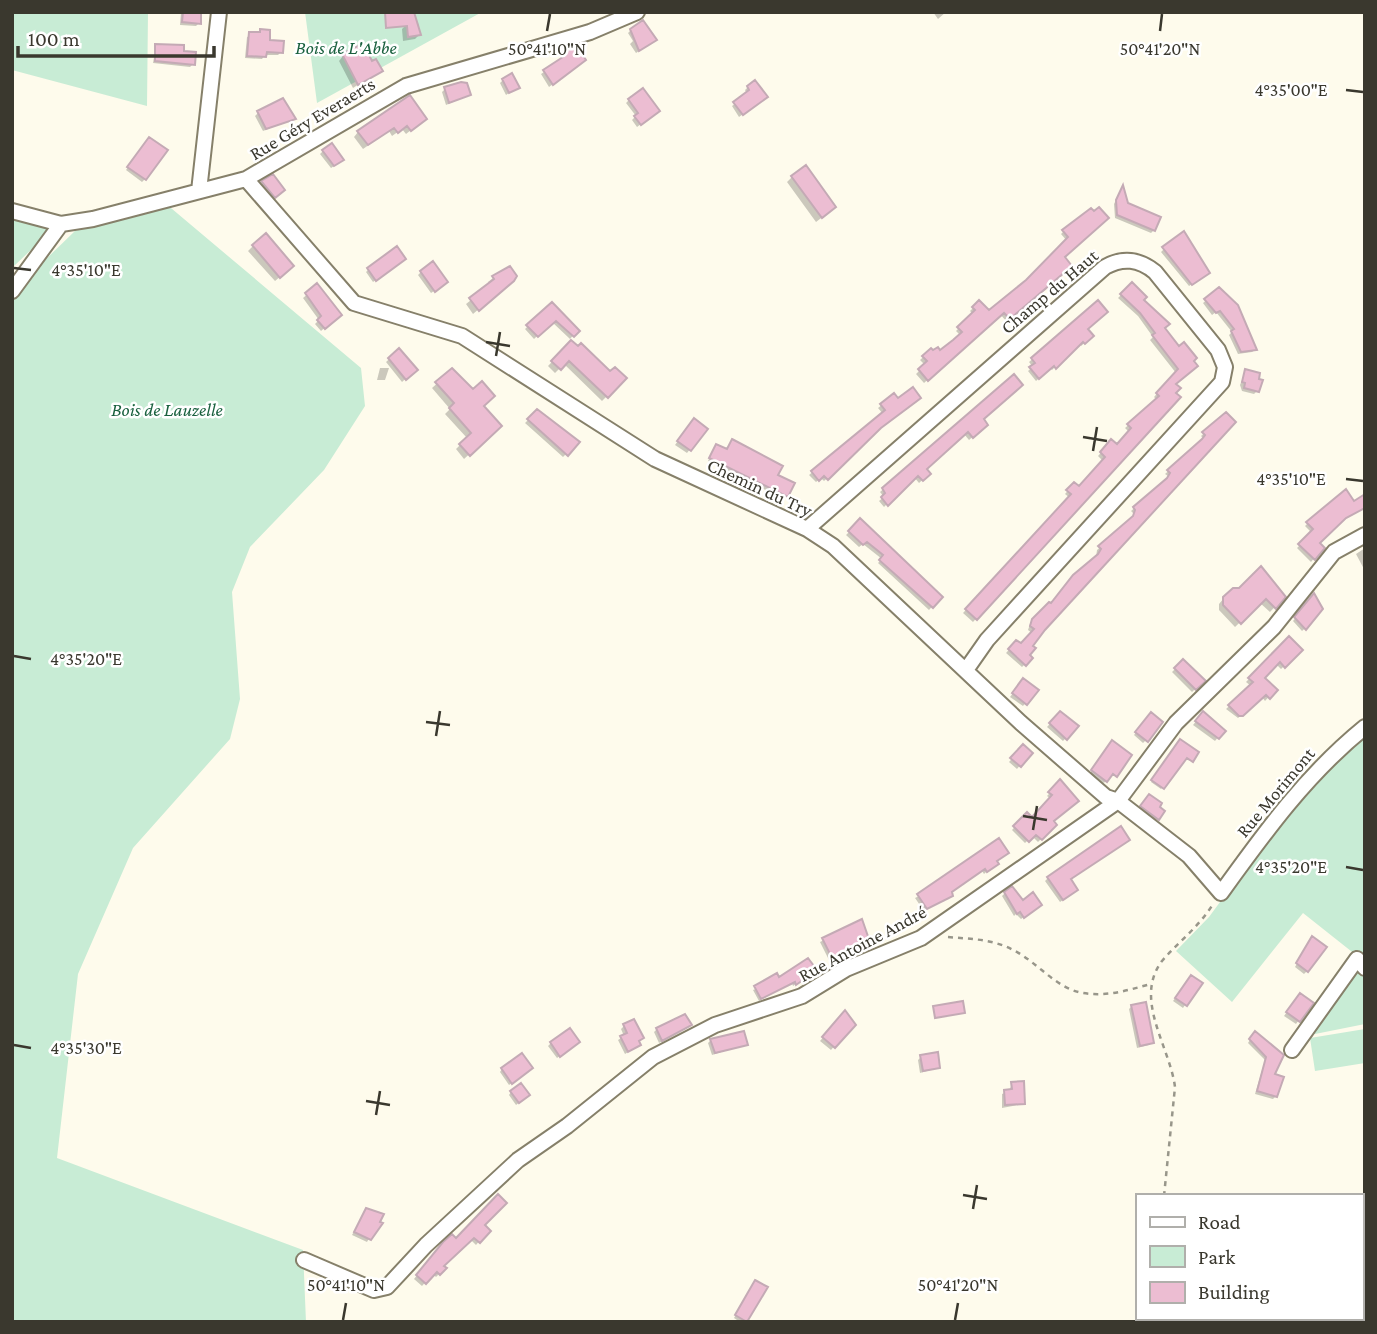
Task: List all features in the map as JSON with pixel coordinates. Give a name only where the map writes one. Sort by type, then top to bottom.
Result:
[{"type":"street","points":[[199,191],[219,12]]},
{"type":"street","name":"Rue Géry Everaerts","points":[[61,224],[93,219],[246,179],[406,86],[590,32],[637,12]]},
{"type":"street","name":"Chemin du Try","points":[[246,179],[354,303],[462,336],[655,459],[807,529],[833,546],[1106,797],[1118,801],[1189,856],[1221,893]]},
{"type":"street","points":[[12,211],[61,224],[12,291]]},
{"type":"street","name":"Champ du Haut","points":[[807,529],[1105,267],[1126,260],[1146,265],[1155,272],[1218,350],[1226,366],[1222,382],[987,640],[966,670]]},
{"type":"street","name":"Rue Antoine André","points":[[304,1260],[378,1291],[387,1287],[426,1245],[518,1160],[663,1051],[715,1025],[802,996],[846,969],[921,938],[1118,801],[1176,723],[1274,627],[1334,552],[1365,535]]},
{"type":"street","name":"Rue Morimont","points":[[1221,893],[1291,797],[1317,768],[1365,727]]},
{"type":"street","points":[[1292,1050],[1357,960],[1365,968]]},
{"type":"path","points":[[1164,1194],[1175,1087],[1156,1025],[1150,994],[1161,962],[1200,925],[1221,893]]},
{"type":"path","points":[[934,928],[941,936],[972,938],[1003,945],[1060,983],[1083,993],[1111,995],[1152,984]]},
{"type":"green space","points":[[12,12],[148,12],[147,106],[12,70]]},
{"type":"green space","name":"Bois de L'Abbe","points":[[305,12],[482,12],[317,103]]},
{"type":"green space","name":"Bois de Lauzelle","points":[[165,203],[361,368],[365,406],[324,470],[250,547],[232,592],[240,699],[230,739],[133,848],[78,974],[57,1158],[303,1250],[306,1322],[12,1322],[12,292],[75,231]]},
{"type":"green space","points":[[12,219],[53,229],[14,266],[12,264]]},
{"type":"green space","points":[[1365,733],[1365,1024],[1305,1036],[1361,959],[1303,913],[1232,1002],[1176,951],[1209,917],[1303,789]]},
{"type":"green space","points":[[1365,1029],[1365,1063],[1315,1071],[1310,1038]]},
{"type":"building","points":[[183,12],[201,12],[201,24],[182,22]]},
{"type":"building","points":[[385,12],[414,12],[421,35],[408,37],[407,26],[386,28]]},
{"type":"building","points":[[643,20],[657,40],[639,51],[630,29]]},
{"type":"building","points":[[260,29],[270,30],[270,40],[284,41],[283,53],[267,52],[266,57],[247,56],[249,32],[260,32]]},
{"type":"building","points":[[363,43],[372,61],[376,59],[383,71],[358,85],[342,54]]},
{"type":"building","points":[[155,44],[184,45],[184,51],[196,52],[195,65],[155,61]]},
{"type":"building","points":[[577,46],[586,60],[553,85],[543,70],[566,55],[564,51]]},
{"type":"building","points":[[512,73],[520,88],[509,93],[502,79]]},
{"type":"building","points":[[755,80],[768,97],[743,115],[733,102],[749,90],[747,86]]},
{"type":"building","points":[[467,83],[471,95],[449,103],[444,87]]},
{"type":"building","points":[[643,88],[660,111],[641,125],[634,116],[638,113],[628,99]]},
{"type":"building","points":[[410,95],[427,119],[411,131],[407,126],[398,133],[394,128],[368,145],[357,131]]},
{"type":"building","points":[[283,98],[296,119],[266,129],[257,111]]},
{"type":"building","points":[[149,137],[168,150],[146,180],[127,167]]},
{"type":"building","points":[[332,143],[344,160],[334,166],[322,150]]},
{"type":"building","points":[[806,165],[836,207],[822,218],[791,176]]},
{"type":"building","points":[[273,174],[285,190],[275,198],[261,181]]},
{"type":"building","points":[[1123,185],[1128,203],[1161,217],[1155,231],[1117,215],[1116,200]]},
{"type":"building","points":[[1099,207],[1109,218],[1065,257],[1072,266],[1010,319],[1004,313],[928,381],[918,369],[927,361],[922,356],[931,348],[933,350],[938,347],[940,350],[962,332],[957,327],[975,310],[972,307],[979,300],[989,310],[1026,280],[1068,237],[1062,230],[1091,208],[1094,211]]},
{"type":"building","points":[[1184,231],[1210,273],[1192,285],[1162,247]]},
{"type":"building","points":[[266,233],[294,266],[280,278],[252,245]]},
{"type":"building","points":[[397,246],[406,259],[376,281],[367,268]]},
{"type":"building","points":[[433,261],[448,282],[435,292],[420,271]]},
{"type":"building","points":[[510,266],[517,276],[514,281],[479,311],[469,298],[494,279],[492,276]]},
{"type":"building","points":[[1132,282],[1147,297],[1144,300],[1170,324],[1165,328],[1179,346],[1184,342],[1197,358],[1194,361],[1198,366],[1176,384],[1181,388],[1176,393],[1181,397],[977,620],[965,609],[1071,494],[1066,490],[1074,482],[1079,486],[1105,457],[1100,452],[1111,439],[1117,444],[1131,428],[1127,424],[1159,396],[1156,393],[1178,369],[1152,335],[1155,333],[1140,313],[1120,294]]},
{"type":"building","points":[[317,283],[342,315],[325,329],[317,320],[321,316],[305,293]]},
{"type":"building","points":[[1219,287],[1238,305],[1257,350],[1241,352],[1231,331],[1234,329],[1220,311],[1216,313],[1204,299]]},
{"type":"building","points":[[1098,300],[1108,312],[1088,329],[1094,336],[1085,344],[1083,342],[1056,369],[1054,366],[1039,379],[1029,367],[1035,363],[1031,358]]},
{"type":"building","points":[[552,302],[580,331],[574,337],[556,321],[538,337],[526,325]]},
{"type":"building","points":[[571,340],[578,346],[581,343],[610,371],[615,367],[627,378],[608,398],[569,361],[561,370],[551,361]]},
{"type":"building","points":[[399,348],[418,370],[406,380],[388,358]]},
{"type":"building","points":[[452,368],[473,389],[482,381],[495,396],[484,406],[502,426],[470,456],[459,444],[471,433],[449,408],[454,403],[435,382]]},
{"type":"building","points":[[1245,369],[1260,373],[1259,379],[1263,380],[1259,392],[1244,388],[1245,383],[1242,382]]},
{"type":"building","points":[[1014,374],[1023,385],[984,419],[988,425],[973,438],[968,432],[927,469],[931,474],[923,481],[918,476],[888,506],[881,497],[885,493],[882,488]]},
{"type":"building","points":[[913,387],[921,398],[881,428],[828,480],[824,476],[819,481],[811,471],[885,410],[880,404],[894,393],[898,398]]},
{"type":"building","points":[[537,409],[580,442],[568,456],[527,419]]},
{"type":"building","points":[[1226,412],[1236,422],[1045,630],[1033,646],[1036,648],[1030,655],[1033,658],[1026,666],[1008,649],[1016,640],[1021,643],[1034,629],[1030,626],[1032,619],[1051,603],[1073,575],[1098,554],[1101,549],[1098,546],[1133,516],[1133,507],[1167,478],[1170,473],[1167,470],[1202,439],[1205,435],[1202,432]]},
{"type":"building","points":[[694,418],[708,429],[691,451],[677,441]]},
{"type":"building","points":[[732,439],[783,466],[778,475],[795,483],[788,497],[709,458],[716,444],[727,449]]},
{"type":"building","points":[[1346,489],[1354,501],[1365,494],[1365,508],[1346,518],[1320,543],[1325,548],[1315,560],[1298,544],[1313,529],[1306,522]]},
{"type":"building","points":[[860,518],[943,597],[933,608],[879,560],[883,555],[867,542],[863,545],[848,531]]},
{"type":"building","points":[[1261,566],[1286,597],[1276,609],[1266,599],[1241,624],[1223,605],[1223,597],[1233,588],[1239,588]]},
{"type":"building","points":[[1314,593],[1323,609],[1306,630],[1294,617]]},
{"type":"building","points":[[1289,636],[1303,650],[1285,668],[1280,662],[1265,678],[1278,690],[1270,699],[1266,695],[1243,716],[1239,716],[1228,705],[1253,682],[1248,678]]},
{"type":"building","points":[[1183,659],[1206,681],[1196,690],[1174,668]]},
{"type":"building","points":[[1023,678],[1039,690],[1027,705],[1012,693]]},
{"type":"building","points":[[1060,711],[1079,726],[1067,740],[1049,723]]},
{"type":"building","points":[[1203,711],[1226,731],[1219,739],[1195,721]]},
{"type":"building","points":[[1151,712],[1163,722],[1148,742],[1135,732]]},
{"type":"building","points":[[1180,739],[1199,752],[1193,762],[1187,758],[1164,789],[1151,780]]},
{"type":"building","points":[[1112,740],[1132,755],[1117,777],[1113,774],[1107,782],[1091,770]]},
{"type":"building","points":[[1023,744],[1033,753],[1021,767],[1010,758]]},
{"type":"building","points":[[1060,779],[1079,801],[1054,821],[1057,825],[1042,840],[1036,835],[1029,842],[1013,826],[1027,812],[1032,817],[1052,795],[1048,792]]},
{"type":"building","points":[[1149,794],[1162,803],[1160,807],[1165,811],[1159,820],[1140,806]]},
{"type":"building","points":[[1121,826],[1130,840],[1071,879],[1078,890],[1063,900],[1047,877]]},
{"type":"building","points":[[999,838],[1009,853],[997,861],[999,864],[987,872],[985,869],[952,892],[953,896],[927,909],[917,894]]},
{"type":"building","points":[[1012,886],[1023,900],[1033,892],[1042,905],[1024,918],[1020,912],[1017,914],[1004,892]]},
{"type":"building","points":[[862,919],[872,948],[835,964],[822,938]]},
{"type":"building","points":[[1312,936],[1327,947],[1308,972],[1296,963]]},
{"type":"building","points":[[808,958],[817,970],[796,985],[795,982],[761,999],[754,986],[777,973],[779,977]]},
{"type":"building","points":[[1191,975],[1203,983],[1187,1006],[1175,998]]},
{"type":"building","points":[[1300,993],[1314,1003],[1300,1022],[1286,1012]]},
{"type":"building","points":[[963,1001],[965,1013],[935,1018],[933,1006]]},
{"type":"building","points":[[1146,1002],[1154,1043],[1140,1046],[1131,1005]]},
{"type":"building","points":[[845,1010],[856,1025],[835,1048],[822,1037]]},
{"type":"building","points":[[685,1014],[692,1025],[662,1041],[656,1028]]},
{"type":"building","points":[[634,1019],[644,1038],[639,1041],[641,1045],[628,1052],[620,1036],[627,1033],[623,1024]]},
{"type":"building","points":[[570,1028],[580,1042],[560,1057],[550,1042]]},
{"type":"building","points":[[744,1031],[748,1045],[715,1053],[710,1039]]},
{"type":"building","points":[[1255,1031],[1284,1055],[1275,1074],[1284,1077],[1277,1097],[1257,1091],[1266,1057],[1249,1039]]},
{"type":"building","points":[[938,1052],[940,1068],[923,1071],[920,1055]]},
{"type":"building","points":[[522,1053],[533,1068],[512,1084],[501,1068]]},
{"type":"building","points":[[1024,1081],[1025,1104],[1005,1105],[1004,1090],[1012,1089],[1011,1082]]},
{"type":"building","points":[[521,1083],[530,1095],[519,1103],[510,1091]]},
{"type":"building","points":[[498,1194],[507,1203],[485,1225],[491,1231],[480,1243],[474,1238],[444,1266],[447,1268],[440,1275],[437,1272],[426,1284],[416,1275],[443,1242],[452,1234],[456,1238]]},
{"type":"building","points":[[366,1208],[384,1214],[380,1222],[383,1223],[371,1240],[354,1232]]},
{"type":"building","points":[[755,1280],[768,1287],[747,1322],[735,1315]]}]
